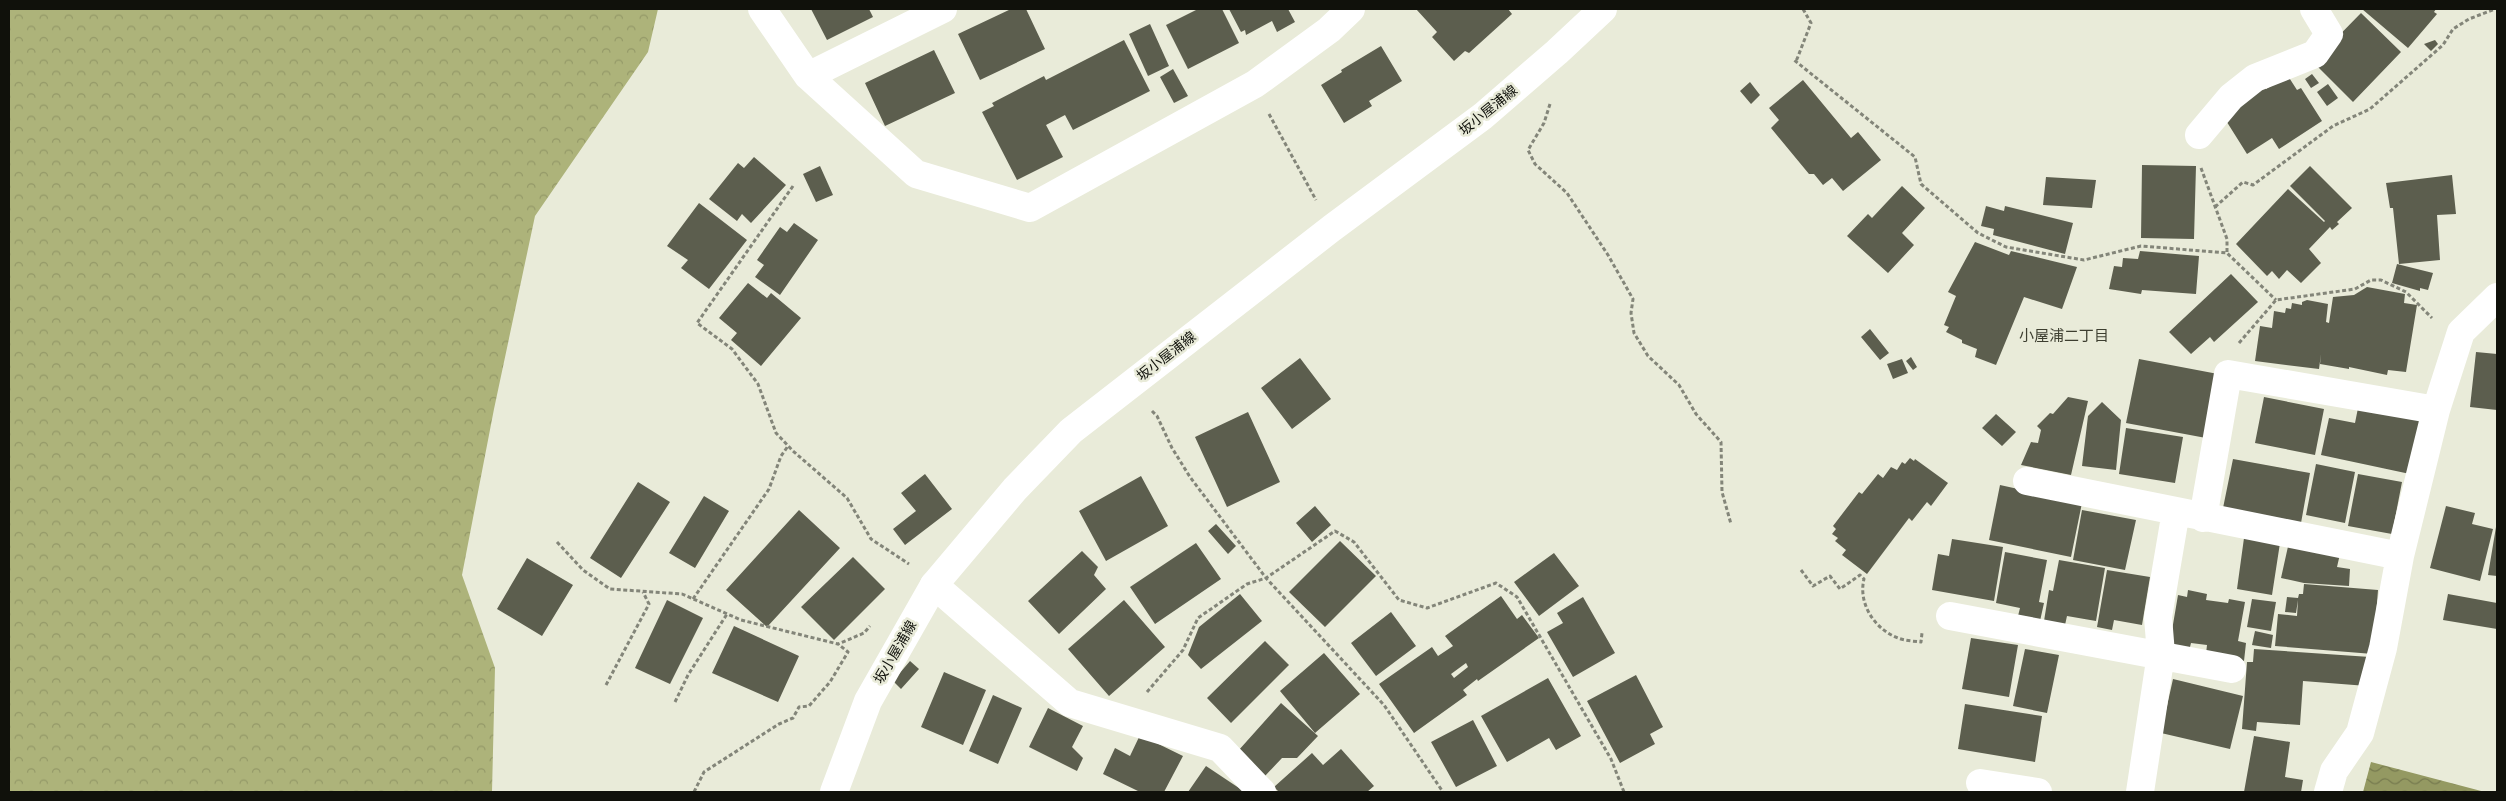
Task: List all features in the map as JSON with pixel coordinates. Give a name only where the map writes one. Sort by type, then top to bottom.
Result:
[{"type":"street","points":[[762,9],[808,76],[916,174],[1030,208],[1255,84],[1329,30],[1352,9]]},
{"type":"street","points":[[808,76],[943,9]]},
{"type":"street","name":"坂小屋浦線","points":[[834,792],[868,701],[934,585],[1015,488],[1071,431],[1126,386],[1483,116],[1558,52],[1603,9]]},
{"type":"street","points":[[2199,135],[2231,97],[2255,78],[2315,54],[2329,34],[2314,9]]},
{"type":"street","points":[[2328,792],[2334,771],[2360,733],[2383,648],[2400,556],[2436,410],[2461,332],[2497,297]]},
{"type":"street","points":[[2203,518],[2228,374],[2436,410]]},
{"type":"street","points":[[2026,481],[2400,556]]},
{"type":"street","points":[[2140,792],[2161,654],[2158,617],[2176,511]]},
{"type":"street","points":[[934,585],[1070,703],[1220,748],[1262,792]]},
{"type":"street","points":[[1950,616],[2161,654],[2232,669]]},
{"type":"street","points":[[1980,783],[2038,792]]},
{"type":"path","points":[[1803,9],[1811,22],[1797,59],[1794,60],[1915,158],[1921,184],[1978,233],[2006,247],[2084,260],[2141,246],[2227,253],[2276,300]]},
{"type":"path","points":[[2215,207],[2243,182],[2253,185],[2333,126],[2370,109],[2442,45],[2453,29],[2469,19],[2495,9]]},
{"type":"path","points":[[1267,110],[1320,208]]},
{"type":"path","points":[[1528,150],[1535,164],[1567,193],[1608,255],[1633,298],[1631,313],[1634,333],[1648,356],[1679,385],[1696,414],[1721,442],[1722,492],[1732,524]]},
{"type":"path","points":[[793,186],[698,322],[732,349],[758,384],[776,433],[847,498],[871,539],[892,552],[934,585]]},
{"type":"path","points":[[2213,201],[2227,239],[2227,253]]},
{"type":"path","points":[[2228,374],[2237,346],[2276,300],[2355,289],[2372,280],[2381,280],[2406,292],[2430,317],[2461,332]]},
{"type":"path","points":[[1126,386],[1157,416],[1172,448],[1190,477],[1266,578],[1384,705],[1443,792]]},
{"type":"path","points":[[693,599],[769,489],[781,456],[788,446]]},
{"type":"path","points":[[1124,720],[1183,650],[1198,618],[1247,584],[1266,578],[1335,531],[1354,542],[1399,600],[1427,608],[1496,583],[1518,597],[1611,758],[1624,792]]},
{"type":"path","points":[[557,542],[583,570],[610,589],[682,594],[741,620],[838,644],[848,652],[830,682],[809,706],[799,707],[794,718],[779,724],[704,772],[694,792]]},
{"type":"path","points":[[1801,570],[1813,586],[1830,576],[1840,589],[1860,576],[1864,579],[1862,588],[1863,602],[1870,614],[1880,626],[1897,638],[1921,642],[1922,630],[1944,627],[1950,616]]},
{"type":"path","points":[[606,685],[649,604],[643,592]]},
{"type":"path","points":[[675,702],[688,674],[727,614]]},
{"type":"path","points":[[838,644],[864,633],[875,618]]},
{"type":"green space","points":[[9,9],[658,9],[648,52],[535,216],[494,409],[462,575],[495,668],[492,792],[9,792]]},
{"type":"water","points":[[2371,762],[2485,792],[2363,792]]},
{"type":"building","points":[[811,9],[869,9],[873,17],[827,40]]},
{"type":"building","points":[[1011,9],[1026,9],[1045,49],[980,80],[958,34]]},
{"type":"building","points":[[1198,9],[1222,9],[1239,43],[1188,69],[1166,25]]},
{"type":"building","points":[[1229,9],[1288,9],[1295,22],[1277,32],[1272,21],[1246,35],[1245,30],[1241,32]]},
{"type":"building","points":[[1416,9],[1508,9],[1512,14],[1469,53],[1465,51],[1454,61],[1432,37],[1437,32]]},
{"type":"building","points":[[2362,9],[2436,9],[2434,12],[2437,14],[2408,48]]},
{"type":"building","points":[[2361,13],[2401,52],[2353,102],[2313,62]]},
{"type":"building","points":[[1150,24],[1169,66],[1148,76],[1129,34]]},
{"type":"building","points":[[1124,40],[1150,91],[1073,130],[1065,115],[1046,125],[1063,157],[1017,180],[982,112],[994,106],[992,103],[1044,76],[1046,80]]},
{"type":"building","points":[[2435,40],[2438,44],[2431,51],[2424,44]]},
{"type":"building","points":[[1381,46],[1402,81],[1369,101],[1372,106],[1344,123],[1321,85],[1342,72],[1341,70]]},
{"type":"building","points":[[934,50],[955,93],[885,126],[865,83]]},
{"type":"building","points":[[1173,69],[1188,96],[1174,103],[1160,77]]},
{"type":"building","points":[[2312,74],[2319,83],[2311,88],[2305,79]]},
{"type":"building","points":[[2288,76],[2297,90],[2301,88],[2322,121],[2279,149],[2272,138],[2247,154],[2225,119],[2264,85],[2266,89]]},
{"type":"building","points":[[1803,80],[1851,138],[1858,132],[1881,160],[1843,191],[1832,178],[1823,185],[1814,174],[1809,174],[1771,128],[1779,120],[1769,108]]},
{"type":"building","points":[[1750,82],[1760,95],[1751,104],[1740,91]]},
{"type":"building","points":[[2328,84],[2338,98],[2327,106],[2317,92]]},
{"type":"building","points":[[754,157],[786,185],[751,223],[742,214],[737,221],[709,199],[738,163],[744,168]]},
{"type":"building","points":[[2142,165],[2196,166],[2194,239],[2141,238]]},
{"type":"building","points":[[820,166],[833,195],[816,202],[803,174]]},
{"type":"building","points":[[2310,166],[2352,208],[2337,222],[2339,224],[2332,230],[2330,227],[2309,249],[2321,263],[2301,283],[2287,270],[2279,279],[2272,271],[2267,276],[2236,244],[2288,189],[2325,221],[2290,186]]},
{"type":"building","points":[[2452,175],[2456,214],[2437,215],[2440,260],[2399,264],[2393,208],[2390,208],[2386,183]]},
{"type":"building","points":[[2046,177],[2096,180],[2092,208],[2043,205]]},
{"type":"building","points":[[1902,186],[1925,208],[1902,233],[1914,245],[1888,273],[1847,236],[1868,214],[1872,218]]},
{"type":"building","points":[[699,203],[747,240],[709,289],[681,268],[688,260],[667,246]]},
{"type":"building","points":[[1986,206],[2004,211],[2005,206],[2073,223],[2065,254],[1993,235],[1994,229],[1981,226]]},
{"type":"building","points":[[794,223],[818,240],[780,295],[755,277],[764,265],[757,260],[780,227],[787,232]]},
{"type":"building","points":[[1975,242],[2009,255],[2011,251],[2077,267],[2062,309],[2024,297],[1996,365],[1975,357],[1977,349],[1962,343],[1962,340],[1946,332],[1949,327],[1944,325],[1956,296],[1948,292]]},
{"type":"building","points":[[2140,251],[2199,256],[2196,294],[2142,290],[2141,294],[2109,289],[2114,266],[2122,267],[2123,258],[2138,259]]},
{"type":"building","points":[[2397,264],[2433,273],[2428,290],[2420,288],[2420,291],[2392,283]]},
{"type":"building","points":[[2231,274],[2258,302],[2214,342],[2210,337],[2191,354],[2169,332]]},
{"type":"building","points":[[748,283],[767,298],[771,293],[801,318],[761,366],[731,340],[737,333],[719,318]]},
{"type":"building","points":[[2367,287],[2405,294],[2404,303],[2417,305],[2406,372],[2388,370],[2387,375],[2349,367],[2349,369],[2320,364],[2321,354],[2319,369],[2255,361],[2260,326],[2272,328],[2274,311],[2285,313],[2286,308],[2291,309],[2292,303],[2302,305],[2302,302],[2307,300],[2328,304],[2326,322],[2329,323],[2333,297],[2354,295]]},
{"type":"building","points":[[1870,329],[1889,353],[1880,360],[1861,337]]},
{"type":"building","points":[[2476,352],[2497,354],[2497,410],[2470,407]]},
{"type":"building","points":[[1911,357],[1917,367],[1913,370],[1906,361]]},
{"type":"building","points":[[1300,358],[1331,399],[1292,429],[1261,388]]},
{"type":"building","points":[[1902,359],[1908,373],[1893,379],[1887,364]]},
{"type":"building","points":[[2139,359],[2218,374],[2206,438],[2126,423]]},
{"type":"building","points":[[2068,397],[2088,401],[2071,475],[2021,465],[2031,442],[2038,443],[2041,430],[2037,426],[2050,413],[2053,414]]},
{"type":"building","points":[[2264,397],[2324,409],[2315,455],[2255,443]]},
{"type":"building","points":[[2102,402],[2121,420],[2116,470],[2082,466],[2088,416]]},
{"type":"building","points":[[2358,408],[2423,418],[2410,474],[2321,455],[2329,418],[2355,423]]},
{"type":"building","points":[[1248,412],[1280,482],[1227,507],[1195,437]]},
{"type":"building","points":[[1996,414],[2016,432],[2002,446],[1982,428]]},
{"type":"building","points":[[2126,428],[2183,437],[2175,483],[2119,474]]},
{"type":"building","points":[[1910,458],[1914,461],[1915,459],[1948,483],[1931,506],[1927,502],[1912,521],[1909,518],[1867,574],[1842,555],[1846,550],[1835,541],[1838,538],[1832,534],[1836,529],[1833,526],[1859,492],[1862,494],[1878,474],[1883,478],[1891,467],[1897,470],[1902,462],[1905,464]]},
{"type":"building","points":[[2233,459],[2310,473],[2301,523],[2223,508]]},
{"type":"building","points":[[2316,464],[2355,472],[2345,523],[2306,515]]},
{"type":"building","points":[[925,474],[952,509],[905,545],[893,529],[916,511],[901,493]]},
{"type":"building","points":[[2358,474],[2402,482],[2392,534],[2348,526]]},
{"type":"building","points":[[1141,476],[1168,526],[1106,561],[1079,511]]},
{"type":"building","points":[[638,482],[670,502],[621,578],[590,558]]},
{"type":"building","points":[[2000,485],[2082,503],[2071,557],[1989,540]]},
{"type":"building","points":[[704,496],[729,511],[695,568],[669,553]]},
{"type":"building","points":[[1315,506],[1331,525],[1312,542],[1296,523]]},
{"type":"building","points":[[2446,506],[2475,513],[2472,524],[2493,529],[2480,581],[2430,568]]},
{"type":"building","points":[[799,510],[840,548],[767,627],[726,590]]},
{"type":"building","points":[[2082,510],[2136,520],[2125,570],[2073,560]]},
{"type":"building","points":[[1216,524],[1236,546],[1228,554],[1208,531]]},
{"type":"building","points":[[2497,527],[2497,576],[2488,575]]},
{"type":"building","points":[[2244,538],[2280,543],[2272,595],[2237,589]]},
{"type":"building","points":[[1952,539],[2003,547],[1994,601],[1932,590],[1938,554],[1949,556]]},
{"type":"building","points":[[1340,541],[1376,576],[1325,627],[1289,592]]},
{"type":"building","points":[[2289,542],[2340,554],[2337,567],[2350,569],[2349,586],[2304,583],[2281,578]]},
{"type":"building","points":[[1196,543],[1221,579],[1155,624],[1130,587]]},
{"type":"building","points":[[1082,551],[1098,567],[1094,575],[1106,589],[1059,634],[1028,601]]},
{"type":"building","points":[[2005,552],[2047,560],[2039,602],[2044,603],[2040,621],[2018,616],[2020,608],[1996,603]]},
{"type":"building","points":[[1554,553],[1579,586],[1539,616],[1514,582]]},
{"type":"building","points":[[853,557],[885,589],[834,640],[801,607]]},
{"type":"building","points":[[527,558],[573,585],[542,636],[497,609]]},
{"type":"building","points":[[2059,560],[2105,568],[2096,621],[2067,616],[2065,625],[2044,621],[2049,590],[2053,591]]},
{"type":"building","points":[[2107,570],[2150,577],[2142,625],[2114,620],[2112,630],[2097,627]]},
{"type":"building","points":[[2304,584],[2378,590],[2373,654],[2275,646],[2278,614],[2297,616],[2298,600],[2296,613],[2285,612],[2287,597],[2298,598],[2299,594],[2303,594]]},
{"type":"building","points":[[2188,590],[2207,594],[2206,600],[2228,603],[2229,599],[2245,602],[2238,641],[2246,643],[2244,661],[2206,654],[2207,645],[2191,643],[2189,651],[2169,648],[2178,595],[2187,597]]},
{"type":"building","points":[[1240,594],[1262,621],[1201,669],[1188,655],[1199,627]]},
{"type":"building","points":[[2448,594],[2497,603],[2497,629],[2443,620]]},
{"type":"building","points":[[1501,596],[1517,619],[1522,615],[1539,638],[1478,681],[1477,679],[1463,690],[1467,695],[1414,733],[1379,684],[1432,647],[1438,656],[1453,646],[1445,636]],"holes":[[[1466,663],[1468,667],[1454,678],[1451,674]]]},
{"type":"building","points":[[1583,597],[1615,653],[1573,677],[1547,632],[1563,623],[1557,613]]},
{"type":"building","points":[[2252,599],[2276,602],[2271,631],[2247,627]]},
{"type":"building","points":[[667,600],[703,618],[670,684],[635,668]]},
{"type":"building","points":[[1124,600],[1165,647],[1109,696],[1068,649]]},
{"type":"building","points":[[1391,612],[1416,646],[1376,676],[1351,643]]},
{"type":"building","points":[[734,626],[799,656],[778,702],[712,673]]},
{"type":"building","points":[[2255,631],[2273,635],[2271,648],[2252,645]]},
{"type":"building","points":[[1971,638],[2018,645],[2009,697],[1962,689]]},
{"type":"building","points":[[1265,641],[1289,665],[1231,723],[1207,698]]},
{"type":"building","points":[[2025,649],[2059,655],[2047,713],[2013,706]]},
{"type":"building","points":[[2254,649],[2370,657],[2367,686],[2303,681],[2300,725],[2257,722],[2256,731],[2242,729],[2247,662],[2253,662]]},
{"type":"building","points":[[1324,653],[1360,694],[1315,733],[1280,691]]},
{"type":"building","points":[[910,661],[919,669],[901,689],[893,681]]},
{"type":"building","points":[[944,672],[986,690],[963,745],[921,727]]},
{"type":"building","points":[[1636,675],[1663,727],[1650,734],[1655,744],[1620,763],[1587,701]]},
{"type":"building","points":[[1548,678],[1581,736],[1556,750],[1549,738],[1507,762],[1481,716]]},
{"type":"building","points":[[2173,679],[2243,696],[2230,749],[2161,733]]},
{"type":"building","points":[[993,695],[1022,708],[998,764],[969,751]]},
{"type":"building","points":[[1281,703],[1318,736],[1297,758],[1282,758],[1265,776],[1238,751]]},
{"type":"building","points":[[1965,704],[2042,716],[2035,762],[1958,749]]},
{"type":"building","points":[[1048,708],[1083,726],[1072,747],[1083,758],[1077,771],[1029,747]]},
{"type":"building","points":[[1473,720],[1497,766],[1456,787],[1431,742]]},
{"type":"building","points":[[1140,735],[1183,756],[1164,792],[1140,792],[1103,774],[1115,748],[1130,756]]},
{"type":"building","points":[[2254,736],[2290,742],[2285,777],[2303,780],[2301,792],[2244,792]]},
{"type":"building","points":[[1341,749],[1374,786],[1367,792],[1279,792],[1274,787],[1312,753],[1323,765]]},
{"type":"building","points":[[1206,766],[1245,792],[1188,792]]},
{"type":"district","name":"小屋浦二丁目","points":[[2064,336]]}]
